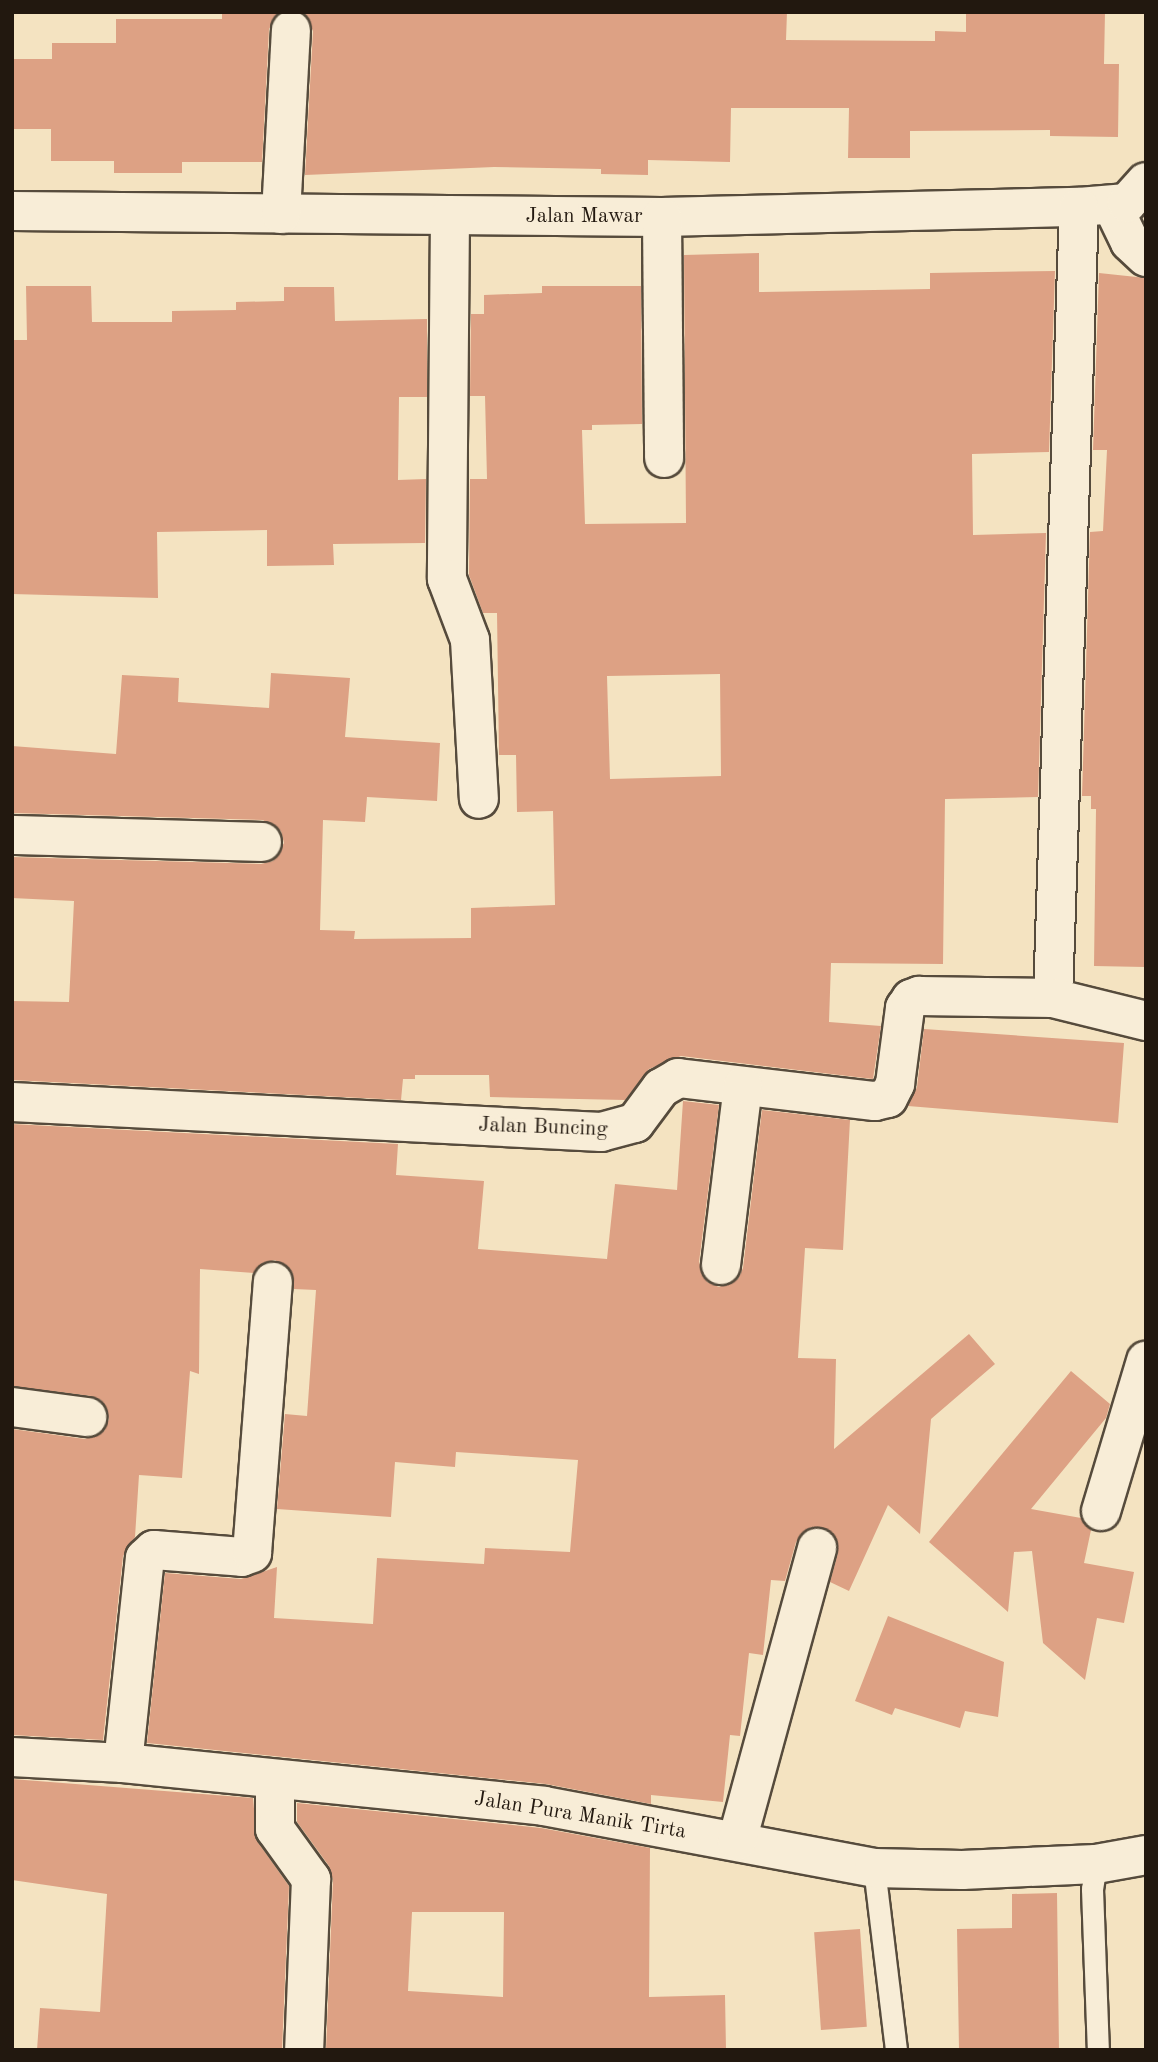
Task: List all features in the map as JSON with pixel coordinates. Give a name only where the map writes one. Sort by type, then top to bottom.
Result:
[{"type":"street","points":[[281,214],[291,30]]},
{"type":"street","name":"Jalan Mawar","points":[[12,211],[662,218],[1095,206],[1127,203],[1146,182]]},
{"type":"street","points":[[1095,206],[1146,257]]},
{"type":"street","points":[[1095,206],[1054,998],[1146,1021]]},
{"type":"street","points":[[450,216],[447,579],[471,647],[479,799]]},
{"type":"street","points":[[662,218],[664,457]]},
{"type":"street","points":[[12,835],[261,842]]},
{"type":"street","name":"Jalan Buncing","points":[[12,1102],[600,1132],[621,1130],[635,1123],[661,1088],[678,1078],[875,1101],[888,1098],[895,1084],[905,1008],[911,999],[1054,998]]},
{"type":"street","points":[[721,1265],[743,1086]]},
{"type":"street","points":[[123,1763],[145,1558],[154,1550],[242,1557],[252,1553],[272,1282]]},
{"type":"street","points":[[1101,1511],[1146,1361]]},
{"type":"street","points":[[12,1407],[87,1417]]},
{"type":"street","points":[[737,1841],[817,1548]]},
{"type":"street","name":"Jalan Pura Manik Tirta","points":[[12,1757],[123,1763],[544,1806],[737,1841],[820,1860],[874,1868],[962,1870],[1096,1864],[1146,1855]]},
{"type":"street","points":[[275,1779],[275,1829],[311,1880],[304,2050]]},
{"type":"lane","points":[[1096,1864],[1092,1889],[1098,2050]]},
{"type":"lane","points":[[874,1868],[895,2050]]},
{"type":"building","points":[[222,12],[279,12],[269,29],[262,162],[182,162],[182,173],[114,173],[114,161],[51,161],[51,129],[12,129],[12,59],[52,59],[52,43],[116,43],[116,19],[222,19]]},
{"type":"building","points":[[304,12],[787,12],[786,40],[935,41],[935,31],[966,32],[966,12],[1105,12],[1104,64],[1119,64],[1118,137],[1050,136],[1050,130],[910,131],[910,158],[848,158],[849,108],[731,108],[730,162],[648,160],[648,175],[601,174],[601,169],[494,167],[305,175],[313,31]]},
{"type":"building","points":[[759,253],[759,292],[930,289],[930,273],[1055,271],[1049,452],[972,454],[973,535],[1046,533],[1038,797],[945,799],[943,964],[831,963],[829,1022],[881,1026],[873,1079],[681,1056],[649,1069],[625,1100],[490,1097],[489,1075],[415,1075],[415,1079],[403,1079],[401,1100],[12,1080],[12,1001],[69,1002],[74,901],[12,898],[12,857],[261,864],[273,861],[284,843],[281,831],[263,820],[12,813],[12,746],[116,754],[122,675],[179,678],[178,702],[269,708],[271,673],[350,678],[345,737],[440,743],[437,801],[367,797],[365,822],[323,820],[320,930],[355,931],[354,939],[471,938],[471,908],[555,905],[553,811],[517,812],[516,755],[499,755],[497,613],[483,613],[469,575],[470,479],[487,479],[485,396],[470,396],[471,314],[484,314],[484,295],[542,293],[542,286],[641,286],[642,424],[592,425],[592,430],[582,430],[585,524],[686,523],[684,255]],"holes":[[[720,674],[721,776],[610,779],[607,676]]]},
{"type":"building","points":[[1099,273],[1146,278],[1145,967],[1094,966],[1096,809],[1091,809],[1091,796],[1082,796],[1090,532],[1103,531],[1107,450],[1093,450]]},
{"type":"building","points":[[26,286],[91,286],[92,322],[172,322],[172,311],[236,310],[236,302],[284,301],[284,287],[334,287],[335,321],[427,319],[427,397],[399,397],[398,480],[426,479],[425,543],[333,544],[334,565],[267,566],[267,530],[157,532],[158,598],[12,594],[12,340],[27,340]]},
{"type":"building","points":[[924,1029],[1124,1043],[1118,1123],[908,1106],[917,1087]]},
{"type":"building","points":[[683,1101],[719,1105],[699,1262],[707,1282],[719,1287],[738,1279],[743,1268],[762,1110],[850,1120],[843,1250],[805,1248],[798,1358],[836,1359],[834,1449],[969,1334],[995,1364],[931,1419],[920,1534],[888,1505],[849,1591],[830,1582],[838,1553],[833,1533],[811,1527],[796,1542],[785,1581],[771,1580],[763,1655],[749,1653],[740,1736],[730,1735],[723,1802],[651,1795],[651,1804],[546,1784],[147,1743],[165,1573],[241,1579],[277,1567],[274,1618],[373,1624],[377,1558],[484,1564],[485,1548],[570,1552],[578,1460],[456,1452],[455,1467],[395,1462],[391,1517],[277,1509],[285,1414],[307,1416],[316,1290],[294,1289],[292,1272],[275,1260],[263,1263],[254,1273],[200,1269],[199,1374],[190,1371],[182,1478],[139,1475],[135,1537],[123,1556],[103,1740],[12,1735],[12,1429],[85,1439],[104,1431],[109,1419],[101,1400],[91,1396],[12,1386],[12,1124],[398,1144],[396,1175],[484,1181],[478,1249],[607,1259],[615,1184],[677,1190]]},
{"type":"building","points":[[1071,1371],[1110,1404],[1106,1418],[1031,1509],[1081,1518],[1091,1530],[1084,1563],[1134,1572],[1124,1623],[1097,1618],[1085,1680],[1043,1643],[1032,1551],[1014,1552],[1008,1612],[929,1542]]},
{"type":"building","points":[[888,1616],[1004,1662],[998,1717],[965,1711],[960,1728],[895,1708],[892,1715],[855,1701]]},
{"type":"building","points":[[12,1779],[253,1798],[257,1841],[289,1886],[282,2050],[37,2050],[40,2008],[100,2012],[107,1894],[12,1880]]},
{"type":"building","points":[[297,1803],[541,1828],[650,1848],[649,1997],[725,1995],[726,2050],[326,2050],[333,1880],[329,1866],[297,1822]],"holes":[[[412,1912],[504,1912],[503,1997],[408,1991]]]},
{"type":"building","points":[[1057,1893],[1059,2050],[959,2050],[957,1929],[1012,1928],[1012,1894]]},
{"type":"building","points":[[860,1929],[867,2027],[821,2030],[814,1932]]}]
